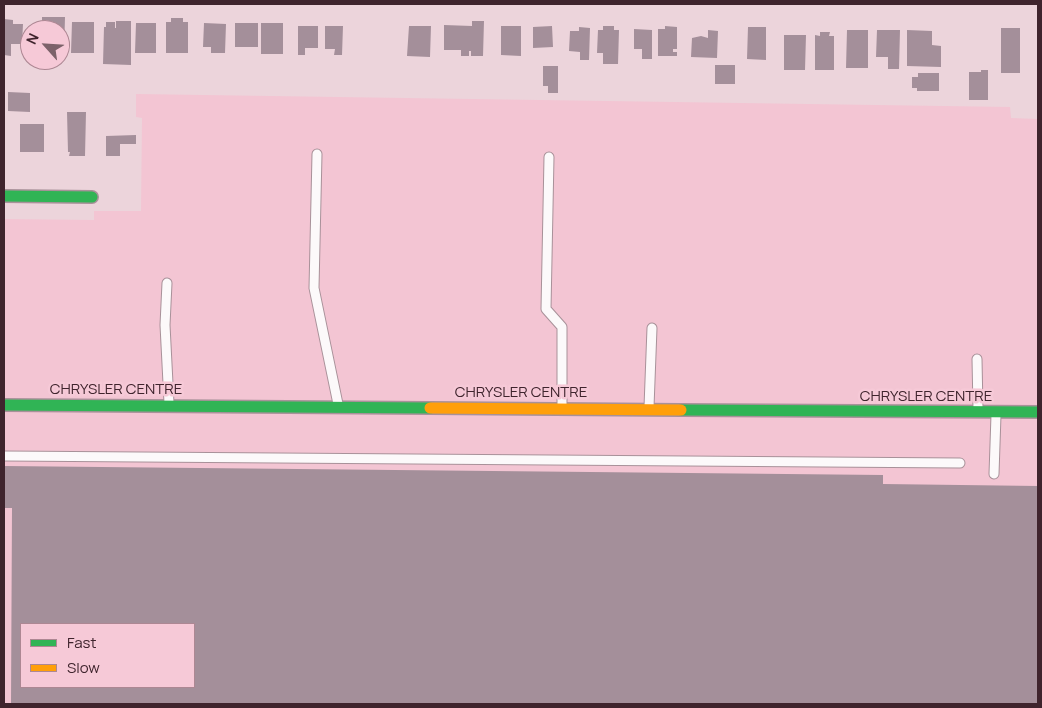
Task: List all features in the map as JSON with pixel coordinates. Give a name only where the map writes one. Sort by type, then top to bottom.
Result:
[{"type":"street","points":[[4,196],[92,197]]},
{"type":"street","name":"CHRYSLER CENTRE","points":[[4,404],[1038,412]]},
{"type":"lane","points":[[318,154],[314,288],[339,407]]},
{"type":"lane","points":[[549,157],[546,309],[562,327],[562,409]]},
{"type":"lane","points":[[167,283],[165,325],[169,406]]},
{"type":"lane","points":[[649,409],[652,328]]},
{"type":"lane","points":[[977,358],[978,412]]},
{"type":"lane","points":[[994,474],[996,412]]},
{"type":"lane","points":[[4,456],[960,463]]},
{"type":"shaded area","points":[[136,94],[1010,107],[1011,118],[1038,119],[1038,704],[4,704],[4,219],[94,220],[94,211],[141,211],[142,118],[136,117]]},
{"type":"building","points":[[42,17],[65,17],[65,20],[42,20]]},
{"type":"building","points":[[171,18],[183,18],[183,22],[188,22],[188,53],[166,53],[166,22],[171,22]]},
{"type":"building","points":[[4,19],[13,20],[13,24],[20,24],[20,44],[11,44],[11,56],[4,55]]},
{"type":"building","points":[[116,21],[131,21],[131,65],[103,64],[104,27],[106,27],[106,22],[115,22],[116,28]]},
{"type":"building","points":[[472,21],[484,21],[483,56],[471,56],[471,51],[469,51],[469,56],[461,56],[461,50],[444,50],[444,25],[472,26]]},
{"type":"building","points":[[72,22],[94,22],[94,53],[71,53]]},
{"type":"building","points":[[136,23],[156,23],[156,53],[135,53]]},
{"type":"building","points":[[204,23],[226,24],[225,53],[211,53],[211,47],[203,47]]},
{"type":"building","points":[[235,23],[258,23],[258,47],[235,47]]},
{"type":"building","points":[[261,23],[283,23],[283,54],[261,54]]},
{"type":"building","points":[[298,26],[318,26],[318,48],[305,48],[305,55],[298,55]]},
{"type":"building","points":[[325,26],[343,26],[342,55],[334,55],[335,49],[325,49]]},
{"type":"building","points":[[409,26],[431,26],[430,57],[407,56]]},
{"type":"building","points":[[501,26],[521,26],[521,56],[501,55]]},
{"type":"building","points":[[552,26],[553,47],[533,48],[533,27]]},
{"type":"building","points":[[603,26],[614,26],[614,30],[619,30],[618,64],[603,64],[603,53],[597,53],[598,30],[603,30]]},
{"type":"building","points":[[665,26],[677,27],[677,49],[673,49],[673,52],[677,52],[677,56],[658,56],[658,29],[665,29]]},
{"type":"building","points":[[579,27],[590,28],[589,60],[580,60],[580,52],[569,51],[570,31],[579,31]]},
{"type":"building","points":[[748,27],[766,27],[766,60],[747,59]]},
{"type":"building","points":[[1001,28],[1020,28],[1020,73],[1001,73]]},
{"type":"building","points":[[634,29],[652,30],[652,59],[642,59],[642,49],[634,49]]},
{"type":"building","points":[[708,30],[718,31],[717,58],[691,57],[692,38],[701,36],[708,38]]},
{"type":"building","points":[[847,30],[868,30],[868,68],[846,68]]},
{"type":"building","points":[[877,30],[900,30],[899,69],[888,69],[888,57],[876,57]]},
{"type":"building","points":[[907,30],[932,31],[932,45],[941,46],[941,67],[907,66]]},
{"type":"building","points":[[820,32],[830,32],[829,36],[834,36],[834,70],[815,70],[815,35],[820,36]]},
{"type":"building","points":[[784,35],[806,35],[805,70],[784,70]]},
{"type":"building","points":[[715,65],[735,65],[735,84],[715,84]]},
{"type":"building","points":[[543,66],[558,66],[558,93],[548,93],[548,86],[543,86]]},
{"type":"building","points":[[981,70],[988,70],[988,100],[969,100],[969,72],[981,72]]},
{"type":"building","points":[[918,73],[939,73],[939,91],[917,91],[917,88],[912,88],[912,77],[918,77]]},
{"type":"building","points":[[8,92],[30,93],[30,112],[8,111]]},
{"type":"building","points":[[67,112],[86,112],[85,156],[69,156]]},
{"type":"building","points":[[20,124],[44,124],[44,152],[20,152]]},
{"type":"building","points":[[136,135],[136,144],[120,144],[120,156],[106,156],[106,136]]},
{"type":"building","points":[[4,466],[883,475],[883,484],[1038,486],[1038,704],[11,704],[12,508],[4,508]]},
{"type":"traffic: fast","points":[[4,196],[92,197]]},
{"type":"traffic: fast","points":[[4,405],[430,408]]},
{"type":"traffic: fast","points":[[681,410],[1038,412]]},
{"type":"traffic: slow","points":[[430,408],[681,410]]}]
